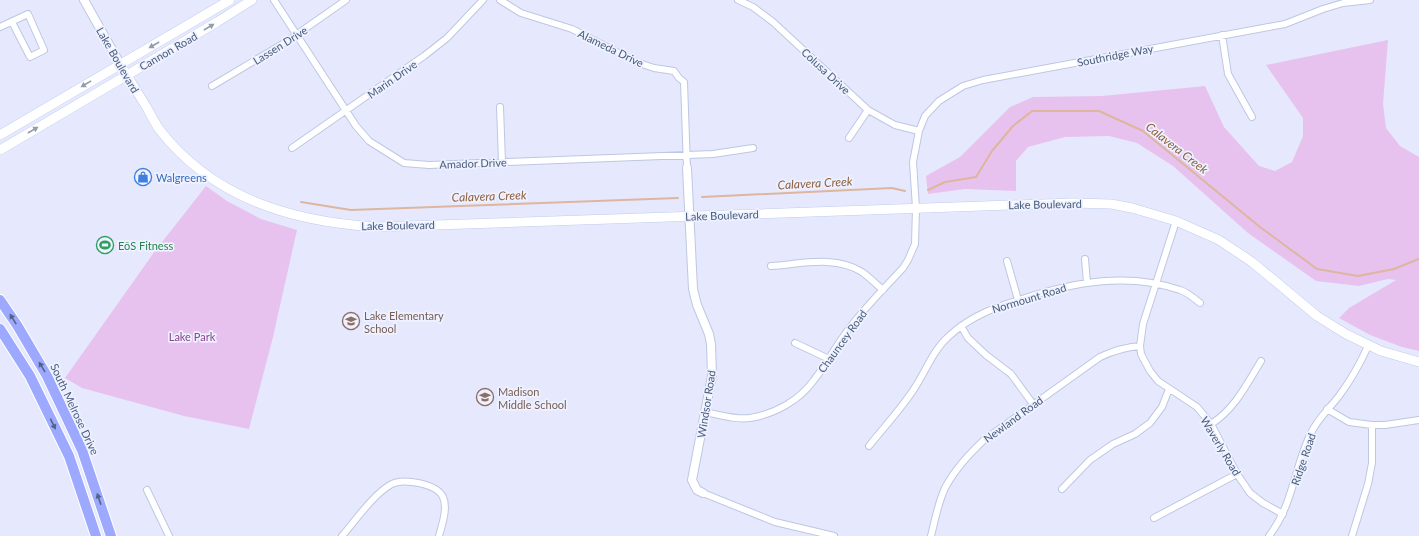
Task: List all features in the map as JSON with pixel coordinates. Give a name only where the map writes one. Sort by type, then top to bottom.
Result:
[{"type":"main road","name":"Cannon Road","points":[[0,135],[230,0]]},
{"type":"main road","name":"Cannon Road","points":[[0,150],[252,0]]},
{"type":"main road","name":"Lake Boulevard","points":[[120,64],[159,128],[187,159],[208,176],[253,202],[314,220],[344,225],[377,227],[1072,203],[1111,204],[1132,208],[1176,221],[1219,240],[1252,262],[1318,316],[1346,334],[1368,346],[1419,362]]},
{"type":"main road","points":[[14,127],[20,138]]},
{"type":"main road","name":"South Melrose Drive","points":[[1,302],[17,325],[47,376],[82,450],[112,536]]},
{"type":"main road","points":[[0,329],[30,376],[69,456],[96,536]]},
{"type":"street","name":"Lake Boulevard","points":[[84,0],[120,64]]},
{"type":"street","name":"Amador Drive","points":[[274,0],[356,126],[369,141],[404,163],[429,165],[713,154],[753,148]]},
{"type":"street","name":"Lassen Drive","points":[[212,86],[286,42],[346,0]]},
{"type":"street","name":"Marin Drive","points":[[292,148],[424,56],[447,38],[483,0]]},
{"type":"street","name":"Alameda Drive","points":[[500,0],[521,13],[572,30],[636,62],[654,68],[674,72],[684,82],[689,216]]},
{"type":"street","name":"Colusa Drive","points":[[738,0],[753,7],[773,22],[868,110],[895,125],[919,131]]},
{"type":"street","name":"Southridge Way","points":[[914,172],[913,162],[919,131],[925,116],[939,101],[963,86],[983,80],[1285,24],[1343,3],[1370,0]]},
{"type":"street","points":[[0,27],[28,14],[44,50],[30,57],[12,22]]},
{"type":"street","points":[[1222,35],[1228,74],[1252,117]]},
{"type":"street","points":[[500,107],[502,162]]},
{"type":"street","points":[[849,138],[868,110]]},
{"type":"street","name":"Chauncey Road","points":[[705,412],[733,418],[750,418],[769,413],[792,402],[814,381],[860,313],[903,268],[908,260],[915,244],[916,208],[914,172]]},
{"type":"street","name":"Windsor Road","points":[[689,216],[693,289],[697,305],[709,334],[711,344],[712,376],[692,480],[697,490],[702,493]]},
{"type":"street","name":"Waverly Road","points":[[1176,221],[1142,324],[1140,346],[1141,354],[1150,371],[1158,381],[1197,407],[1211,424],[1237,474],[1250,493],[1263,503],[1283,514]]},
{"type":"street","points":[[1085,259],[1087,283]]},
{"type":"street","points":[[1007,261],[1018,300]]},
{"type":"street","points":[[771,266],[823,262],[837,263],[849,266],[862,272],[883,290]]},
{"type":"street","name":"Normount Road","points":[[869,446],[914,389],[934,354],[948,336],[972,318],[995,307],[1055,289],[1087,283],[1124,280],[1156,283],[1181,290],[1200,303]]},
{"type":"street","points":[[961,326],[968,338],[986,355],[1011,374],[1033,404]]},
{"type":"street","points":[[795,343],[829,359]]},
{"type":"street","name":"Newland Road","points":[[931,536],[940,500],[945,488],[954,472],[984,440],[1100,357],[1117,350],[1140,346]]},
{"type":"street","name":"Ridge Road","points":[[1269,536],[1289,502],[1301,457],[1310,434],[1356,371],[1368,346]]},
{"type":"street","points":[[1211,424],[1236,402],[1261,361]]},
{"type":"street","points":[[1062,490],[1090,460],[1113,444],[1135,434],[1150,423],[1162,407],[1169,389]]},
{"type":"street","points":[[1327,409],[1349,422],[1372,425],[1419,420]]},
{"type":"street","points":[[1352,536],[1368,484],[1372,463],[1372,425]]},
{"type":"street","points":[[1154,518],[1237,474]]},
{"type":"street","points":[[342,536],[380,492],[391,484],[407,481],[437,490],[443,497],[445,507],[439,536]]},
{"type":"street","points":[[148,490],[169,536]]},
{"type":"street","points":[[702,493],[775,522],[834,536]]},
{"type":"green space","points":[[1388,40],[1383,104],[1386,128],[1400,146],[1419,157],[1419,351],[1402,347],[1370,335],[1339,318],[1349,308],[1396,280],[1388,279],[1359,286],[1316,281],[1248,233],[1173,166],[1137,143],[1109,136],[1065,137],[1028,147],[1016,161],[1016,191],[965,189],[928,194],[926,176],[960,157],[1010,107],[1033,97],[1102,96],[1205,86],[1224,127],[1259,166],[1275,171],[1292,162],[1303,136],[1303,118],[1266,65]]},
{"type":"green space","name":"Lake Park","points":[[206,186],[227,201],[261,219],[297,230],[273,337],[249,429],[184,416],[82,388],[65,378],[155,251]]},
{"type":"waterway","name":"Calavera Creek","points":[[928,190],[945,182],[976,177],[992,151],[1013,126],[1032,111],[1099,111],[1143,131],[1260,227],[1317,269],[1358,276],[1394,269],[1419,259]]},
{"type":"waterway","name":"Calavera Creek","points":[[702,197],[892,188],[905,191]]},
{"type":"waterway","name":"Calavera Creek","points":[[301,202],[351,210],[678,198]]},
{"type":"place","name":"Walgreens","points":[[143,177]]},
{"type":"place","name":"EōS Fitness","points":[[105,245]]},
{"type":"place","name":"Lake Elementary School","points":[[351,321]]},
{"type":"place","name":"Madison Middle School","points":[[485,397]]}]
